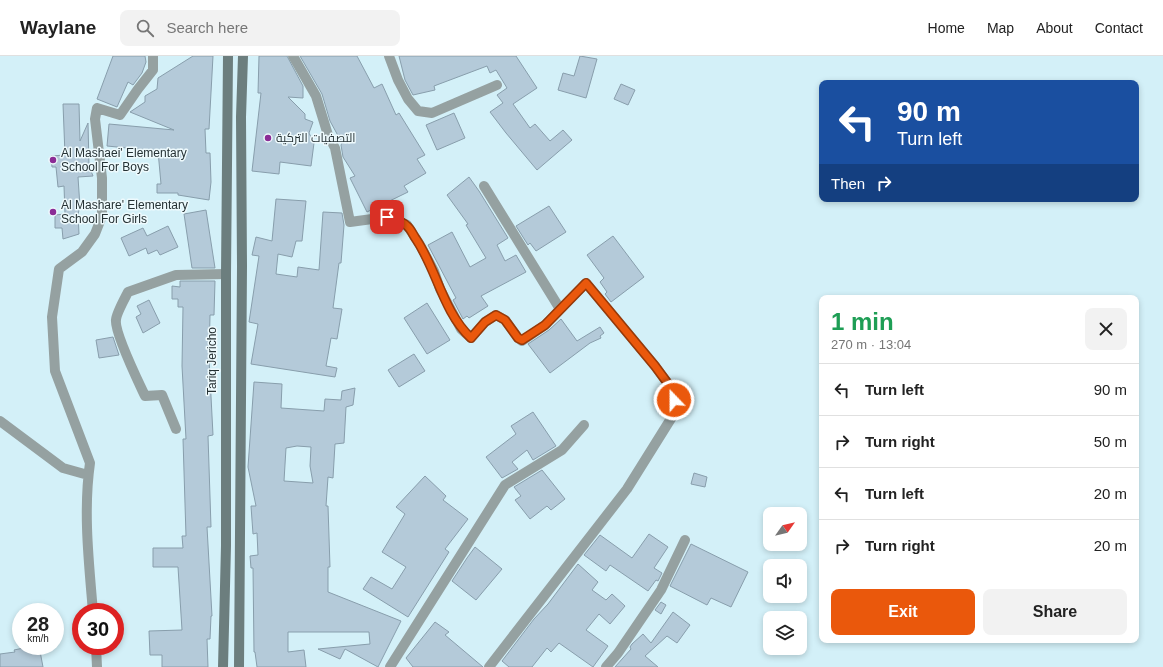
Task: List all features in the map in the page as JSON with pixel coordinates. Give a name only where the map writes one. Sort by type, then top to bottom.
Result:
[{"type":"main road","name":"Tariq Jericho","points":[[223,667],[226,507],[228,56]]},
{"type":"main road","points":[[239,667],[242,266],[241,117],[243,56]]},
{"type":"street","points":[[92,603],[86,533],[88,474],[90,463],[55,371],[52,317],[59,269],[82,252],[95,234],[102,216],[102,178],[95,119],[97,108],[120,115],[153,70],[153,56]]},
{"type":"street","points":[[293,56],[316,96],[328,136],[335,148],[350,222],[387,217],[407,225],[424,251],[434,271],[440,289],[462,329],[471,338],[485,322],[496,315],[505,320],[518,338],[522,340],[545,325],[586,283],[655,366],[669,385],[674,400],[672,417],[627,489],[489,667]]},
{"type":"street","points":[[389,56],[401,86],[408,99],[418,111],[432,113],[497,85]]},
{"type":"street","points":[[484,186],[560,309]]},
{"type":"street","points":[[176,429],[162,394],[145,396],[117,330],[116,320],[128,292],[176,275],[226,274]]},
{"type":"street","points":[[0,421],[63,468],[88,474]]},
{"type":"street","points":[[390,667],[505,485],[562,450],[584,425]]},
{"type":"street","points":[[606,667],[618,653],[661,590],[685,540]]},
{"type":"street","points":[[96,655],[97,667]]},
{"type":"building","points":[[113,56],[145,56],[146,62],[142,73],[133,85],[128,82],[117,107],[97,99]]},
{"type":"building","points":[[193,56],[213,56],[209,129],[205,129],[206,153],[210,153],[211,182],[209,200],[178,195],[178,193],[157,193],[157,184],[161,184],[158,151],[107,146],[109,124],[174,130],[130,112],[145,102],[145,96],[157,89],[158,78]]},
{"type":"building","points":[[259,56],[287,56],[303,86],[303,98],[288,97],[305,114],[305,119],[313,122],[309,133],[314,143],[311,166],[280,162],[279,174],[252,171],[261,93],[258,93]]},
{"type":"building","points":[[300,56],[357,56],[374,88],[382,84],[396,115],[399,113],[425,155],[417,159],[426,173],[404,186],[408,192],[367,212],[350,178],[355,176],[343,157],[342,143],[330,121],[322,94]]},
{"type":"building","points":[[399,56],[516,56],[537,88],[513,104],[530,128],[535,124],[550,141],[563,130],[572,140],[537,170],[490,112],[503,103],[497,95],[507,88],[496,70],[490,73],[487,66],[434,86],[435,90],[413,95],[405,80]]},
{"type":"building","points":[[580,56],[597,59],[586,98],[558,90],[563,73],[574,76]]},
{"type":"building","points":[[621,84],[635,90],[628,105],[614,99]]},
{"type":"building","points":[[63,104],[79,104],[80,141],[88,123],[89,166],[93,176],[78,177],[80,207],[78,214],[79,234],[63,239],[62,228],[55,228],[55,215],[65,214],[64,186],[58,187],[56,167],[52,167],[51,156],[65,155]]},
{"type":"building","points":[[454,113],[465,138],[437,150],[426,125]]},
{"type":"building","points":[[469,177],[508,238],[497,245],[505,261],[516,255],[526,272],[481,296],[488,306],[469,318],[467,316],[463,319],[453,300],[456,298],[428,245],[452,232],[470,267],[486,258],[466,225],[468,224],[447,195]]},
{"type":"building","points":[[276,199],[306,201],[302,241],[296,241],[292,257],[278,254],[276,274],[297,277],[298,267],[319,270],[323,212],[342,213],[344,225],[341,263],[339,263],[333,308],[342,309],[337,339],[331,338],[326,366],[337,368],[335,377],[251,364],[258,324],[249,322],[259,256],[252,255],[256,237],[272,241]]},
{"type":"building","points":[[549,206],[566,232],[536,251],[530,243],[528,245],[516,226]]},
{"type":"building","points":[[206,210],[215,268],[192,268],[184,214]]},
{"type":"building","points":[[168,226],[178,247],[160,255],[157,250],[148,254],[146,248],[129,256],[121,238],[143,228],[147,236]]},
{"type":"building","points":[[613,236],[644,277],[611,302],[605,294],[607,292],[600,282],[604,278],[587,255]]},
{"type":"building","points":[[180,281],[215,281],[214,315],[210,315],[209,358],[213,435],[208,436],[211,527],[207,527],[212,616],[210,639],[207,639],[208,667],[162,667],[162,655],[150,655],[149,631],[182,630],[178,567],[153,567],[153,548],[183,548],[182,536],[186,536],[183,439],[186,439],[182,366],[183,307],[178,307],[178,299],[172,299],[172,286],[180,287]]},
{"type":"building","points":[[149,300],[160,323],[143,333],[136,317],[141,314],[137,306]]},
{"type":"building","points":[[427,303],[450,340],[427,354],[404,318]]},
{"type":"building","points":[[561,319],[577,341],[600,327],[604,333],[600,336],[601,338],[590,343],[550,373],[528,344],[549,330]]},
{"type":"building","points":[[113,337],[119,355],[99,358],[96,340]]},
{"type":"building","points":[[414,354],[425,371],[399,387],[388,370]]},
{"type":"building","points":[[254,382],[282,384],[281,408],[324,411],[325,399],[341,400],[342,391],[355,388],[353,405],[346,407],[344,443],[335,444],[333,478],[328,477],[326,506],[328,506],[330,567],[328,567],[328,592],[401,621],[378,667],[345,649],[340,659],[318,649],[370,644],[369,632],[288,632],[288,652],[304,650],[306,667],[257,667],[254,652],[253,568],[251,568],[250,556],[258,555],[257,533],[253,534],[251,506],[256,506],[248,467]],"holes":[[[297,446],[311,447],[310,466],[313,483],[284,481],[286,448]]]},
{"type":"building","points":[[533,412],[556,446],[533,460],[527,450],[512,462],[518,469],[502,478],[486,457],[516,434],[511,426]]},
{"type":"building","points":[[542,470],[565,499],[551,510],[547,506],[530,519],[515,500],[521,496],[514,487]]},
{"type":"building","points":[[694,473],[707,477],[705,487],[691,484]]},
{"type":"building","points":[[425,476],[446,496],[443,500],[468,519],[445,549],[449,552],[408,617],[363,589],[371,577],[392,589],[406,567],[382,552],[405,514],[396,507]]},
{"type":"building","points":[[649,534],[668,547],[654,568],[662,573],[658,581],[656,580],[648,591],[610,565],[606,571],[584,555],[600,535],[632,558]]},
{"type":"building","points":[[691,544],[748,572],[731,607],[711,598],[707,605],[670,586]]},
{"type":"building","points":[[475,547],[502,569],[476,600],[452,581]]},
{"type":"building","points":[[578,564],[598,582],[592,590],[606,600],[612,594],[625,606],[610,624],[599,614],[586,630],[608,646],[593,667],[559,643],[551,652],[547,648],[532,667],[509,667],[502,661]]},
{"type":"building","points":[[661,602],[666,605],[661,614],[655,610]]},
{"type":"building","points":[[673,612],[690,625],[677,643],[667,636],[645,656],[658,667],[615,667],[631,649],[630,647],[632,644],[643,634],[651,643]]},
{"type":"building","points":[[435,622],[449,632],[445,635],[483,667],[413,667],[406,658]]},
{"type":"building","points":[[12,652],[12,655],[41,655],[43,667],[0,667],[0,654]]},
{"type":"place","name":"التصفيات التركية","points":[[268,138]]},
{"type":"place","name":"Al Mashaei' Elementary School For Boys","points":[[53,160]]},
{"type":"place","name":"Al Mashare' Elementary School For Girls","points":[[53,212]]},
{"type":"route","points":[[387,217],[407,225],[434,271],[440,289],[462,329],[471,338],[485,322],[496,315],[505,320],[518,338],[522,340],[545,325],[586,283],[655,366],[669,385],[674,400]]}]
